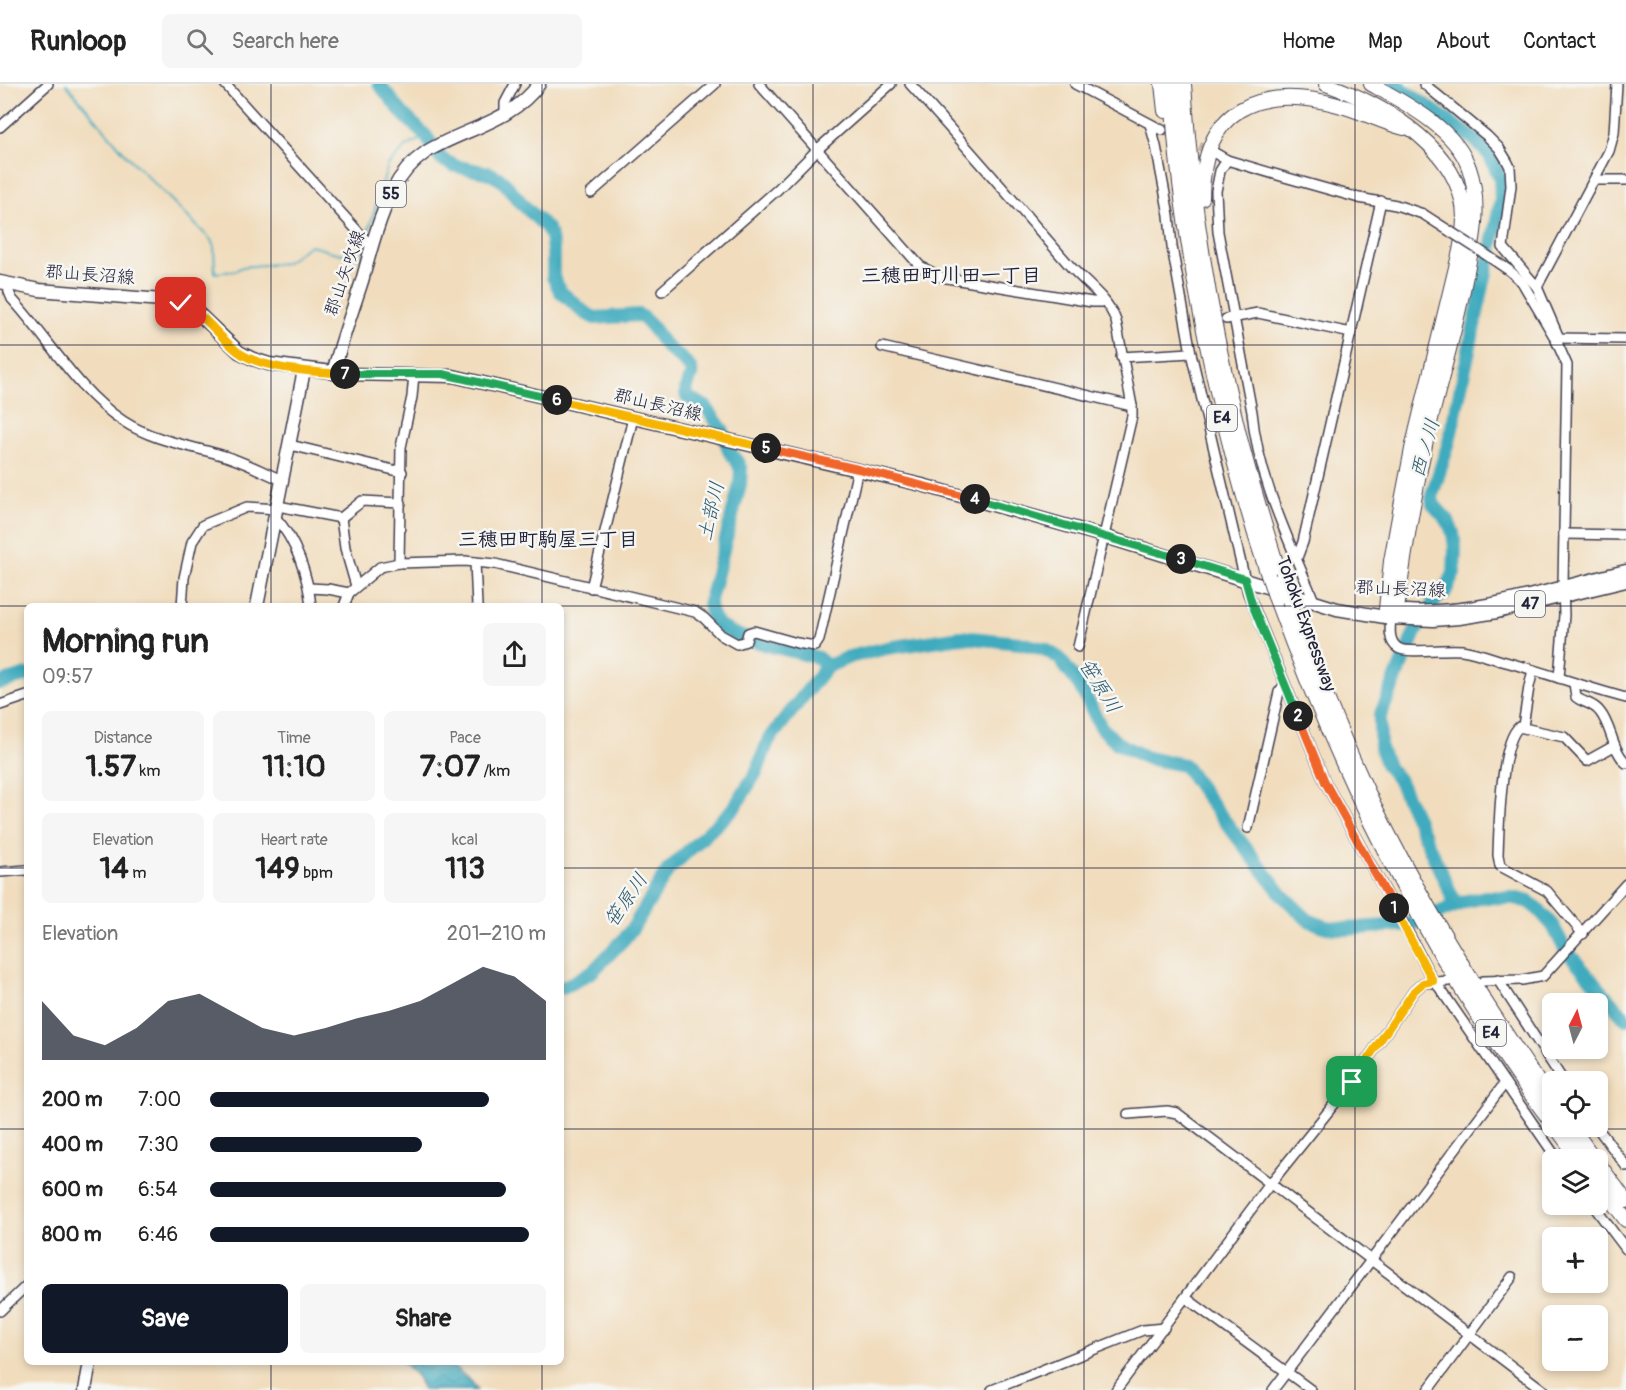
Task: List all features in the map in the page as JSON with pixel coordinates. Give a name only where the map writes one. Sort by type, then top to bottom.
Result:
[{"type":"highway","points":[[1162,84],[1173,170],[1191,258]]},
{"type":"highway","name":"Tohoku Expressway","points":[[1172,84],[1179,169],[1191,258],[1213,382],[1244,500],[1274,577],[1290,603],[1339,728],[1374,805],[1450,945],[1497,1021],[1542,1087]]},
{"type":"highway","name":"Tohoku Expressway","points":[[1184,84],[1198,218],[1220,351],[1274,577],[1276,599],[1326,730],[1395,874],[1488,1030],[1542,1108]]},
{"type":"highway","points":[[1326,84],[1398,119],[1432,148],[1454,176],[1462,201],[1464,224],[1460,251],[1401,506],[1391,561],[1391,612]]},
{"type":"highway","points":[[1347,84],[1393,106],[1437,136],[1455,155],[1472,179]]},
{"type":"highway","points":[[1371,84],[1420,112],[1441,130],[1469,167],[1476,204],[1471,251],[1411,510],[1391,612]]},
{"type":"highway","points":[[1220,351],[1202,201],[1202,182],[1208,148],[1225,122],[1242,107],[1252,103],[1274,98],[1297,97],[1338,105],[1408,129]]},
{"type":"highway","points":[[1608,1177],[1626,1201]]},
{"type":"highway","points":[[1608,1196],[1626,1220]]},
{"type":"main road","name":"郡山矢吹線","points":[[333,373],[344,331],[393,190],[414,161],[446,142],[505,114],[532,94],[539,84]]},
{"type":"main road","name":"郡山長沼線","points":[[4,284],[39,290],[181,303],[197,312],[245,356],[269,364],[333,373],[453,376],[922,485],[1103,536],[1336,609],[1435,615],[1626,581]]},
{"type":"main road","points":[[258,603],[303,370]]},
{"type":"main road","name":"郡山長沼線","points":[[1563,591],[1626,571]]},
{"type":"main road","points":[[85,1390],[89,1365]]},
{"type":"street","points":[[0,127],[48,84]]},
{"type":"street","points":[[225,84],[372,247]]},
{"type":"street","points":[[505,114],[505,103],[515,84]]},
{"type":"street","points":[[591,193],[715,84]]},
{"type":"street","points":[[759,84],[920,266],[930,273],[941,277],[1092,302],[1105,302]]},
{"type":"street","points":[[662,291],[777,190],[818,149],[891,84]]},
{"type":"street","points":[[910,84],[998,181],[1073,269],[1105,302],[1116,321],[1132,406],[1078,647]]},
{"type":"street","points":[[1075,84],[1162,130]]},
{"type":"street","points":[[1424,84],[1479,129],[1503,154],[1509,167],[1511,186],[1503,247],[1537,287],[1566,358],[1568,371],[1564,615],[1559,678]]},
{"type":"street","points":[[1537,287],[1595,180],[1613,140],[1617,84]]},
{"type":"street","points":[[1150,124],[1190,325],[1191,353],[1252,604],[1325,782],[1433,981],[1550,1149]]},
{"type":"street","points":[[1213,152],[1227,160],[1423,214],[1510,271],[1522,282],[1557,338]]},
{"type":"street","points":[[1227,160],[1220,171],[1215,201],[1231,318],[1252,412],[1254,439],[1261,464],[1314,601]]},
{"type":"street","points":[[1595,180],[1626,180]]},
{"type":"street","points":[[1297,558],[1303,542],[1381,201]]},
{"type":"street","points":[[4,284],[12,299],[75,377],[99,402],[122,421],[148,434],[246,463],[282,480]]},
{"type":"street","points":[[1231,318],[1258,313],[1352,333]]},
{"type":"street","points":[[1557,338],[1626,339]]},
{"type":"street","points":[[882,347],[1132,406]]},
{"type":"street","points":[[1121,357],[1191,353]]},
{"type":"street","points":[[399,563],[401,447],[412,397],[414,374]]},
{"type":"street","points":[[591,588],[633,418]]},
{"type":"street","points":[[290,445],[402,472]]},
{"type":"street","points":[[346,603],[353,590],[375,570],[399,563],[475,562],[495,564],[695,612],[721,635],[737,644],[754,631],[813,646],[818,644],[858,469]]},
{"type":"street","points":[[353,590],[341,518],[348,510],[356,507],[362,501],[401,503]]},
{"type":"street","points":[[182,603],[184,578],[192,542],[203,525],[247,507],[341,518]]},
{"type":"street","points":[[277,510],[309,588],[311,603]]},
{"type":"street","points":[[1564,534],[1626,536]]},
{"type":"street","points":[[475,562],[477,603]]},
{"type":"street","points":[[309,588],[353,590]]},
{"type":"street","points":[[1391,612],[1390,630],[1393,642],[1398,648],[1408,651],[1463,650],[1626,698]]},
{"type":"street","points":[[1523,726],[1533,670]]},
{"type":"street","points":[[1574,683],[1576,697],[1596,707],[1600,712],[1614,746],[1626,763]]},
{"type":"street","points":[[1248,828],[1279,692],[1285,684]]},
{"type":"street","points":[[0,705],[24,697]]},
{"type":"street","points":[[1581,935],[1547,891],[1503,869],[1498,863],[1505,768],[1513,735],[1517,728],[1523,726],[1564,737],[1587,761],[1614,746]]},
{"type":"street","points":[[0,872],[24,870]]},
{"type":"street","points":[[1483,981],[1543,975],[1625,888]]},
{"type":"street","points":[[1498,980],[1557,1071]]},
{"type":"street","points":[[1116,1390],[1270,1184],[1346,1090],[1414,991],[1423,983],[1449,981]]},
{"type":"street","points":[[1274,1390],[1505,1083]]},
{"type":"street","points":[[1128,1114],[1167,1111],[1177,1113],[1544,1390]]},
{"type":"street","points":[[1604,1137],[1626,1166]]},
{"type":"street","points":[[1600,1215],[1626,1249]]},
{"type":"street","points":[[1428,1390],[1512,1277]]},
{"type":"street","points":[[0,1311],[24,1288]]},
{"type":"street","points":[[1186,1298],[1311,1390]]},
{"type":"street","points":[[992,1390],[1143,1330],[1164,1328]]},
{"type":"water","points":[[406,1365],[452,1365],[472,1382],[477,1390],[423,1390],[417,1377]]},
{"type":"waterway","points":[[66,84],[128,157],[211,240],[214,247],[215,273],[235,271],[242,267],[285,263],[310,245],[362,258],[366,244]]},
{"type":"waterway","name":"土部川","points":[[379,84],[403,114],[426,136],[441,159],[455,166],[489,173],[502,180],[547,228],[553,251],[553,277],[560,291],[585,313],[595,318],[639,315],[667,347],[689,367],[692,373],[686,389],[687,397],[706,407],[723,431],[729,451],[741,470],[740,485],[709,604],[712,616],[716,622],[735,634],[818,658],[826,667]]},
{"type":"waterway","name":"西ノ川","points":[[1395,84],[1474,139],[1489,154],[1500,178],[1501,201],[1491,249],[1449,442],[1432,495],[1433,504],[1448,521],[1453,533],[1454,573],[1444,594],[1437,598],[1415,632],[1380,716],[1380,748],[1387,766],[1398,779],[1456,905]]},
{"type":"waterway","points":[[367,236],[388,165],[406,147],[426,136]]},
{"type":"waterway","name":"笹原川","points":[[564,987],[593,971],[624,939],[668,870],[734,808],[757,771],[768,741],[826,667],[849,657],[887,648],[961,637],[1020,643],[1044,649],[1059,658],[1080,686],[1101,727],[1117,743],[1147,758],[1184,765],[1283,896],[1308,920],[1326,927],[1346,929],[1412,924],[1467,901],[1485,897],[1515,898],[1529,902],[1553,926],[1565,949],[1626,1019]]},
{"type":"waterway","name":"笹原川","points":[[0,683],[24,676]]},
{"type":"tunnel","points":[[1162,130],[1213,152]]},
{"type":"district","name":"三穂田町川田一丁目","points":[[951,275]]},
{"type":"district","name":"三穂田町駒屋三丁目","points":[[548,539]]},
{"type":"route","points":[[181,303],[197,312],[239,352],[262,362],[303,370],[348,374],[443,374],[460,377],[922,485],[1245,579],[1252,604],[1325,782],[1433,981],[1423,983],[1414,991],[1352,1082]]}]
